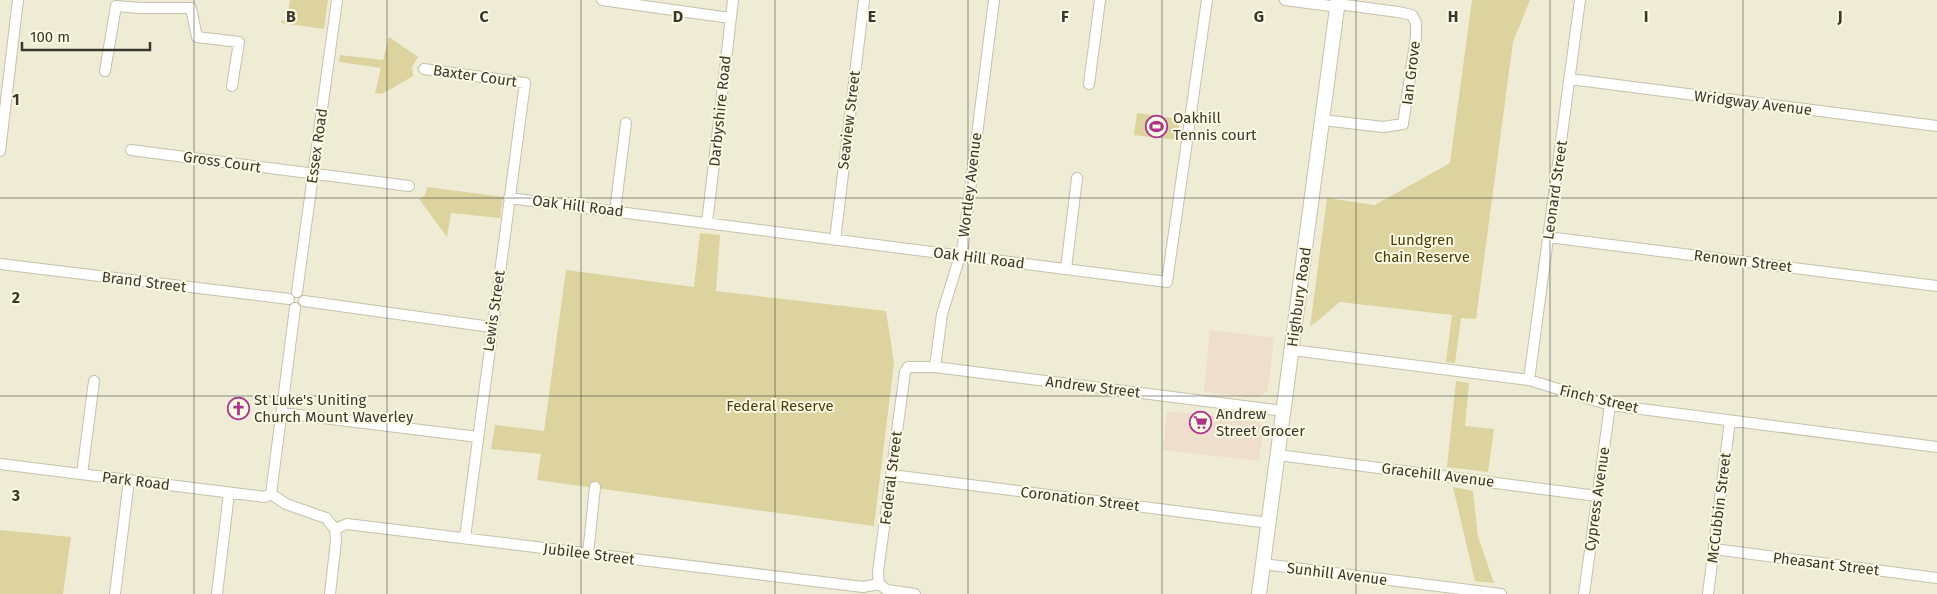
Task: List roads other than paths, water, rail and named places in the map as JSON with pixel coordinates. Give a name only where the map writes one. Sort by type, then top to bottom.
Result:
[{"type":"main road","name":"Highbury Road","points":[[1259,594],[1338,4]]},
{"type":"street","points":[[0,150],[18,0]]},
{"type":"street","name":"Essex Road","points":[[297,292],[337,0]]},
{"type":"street","points":[[602,0],[730,18]]},
{"type":"street","name":"Darbyshire Road","points":[[707,223],[733,0]]},
{"type":"street","name":"Seaview Street","points":[[835,240],[864,0]]},
{"type":"street","name":"Wortley Avenue","points":[[935,367],[942,314],[963,246],[994,0]]},
{"type":"street","points":[[1089,84],[1100,0]]},
{"type":"street","name":"Oak Hill Road","points":[[509,198],[1167,282],[1207,0]]},
{"type":"street","points":[[1285,0],[1338,4]]},
{"type":"street","name":"Leonard Street","points":[[1529,380],[1580,0]]},
{"type":"street","points":[[105,71],[116,6],[140,8],[192,4],[197,37],[238,42],[232,86]]},
{"type":"street","name":"Ian Grove","points":[[1323,120],[1383,127],[1400,126],[1406,117],[1416,37],[1415,18],[1398,12],[1338,4]]},
{"type":"street","name":"Baxter Court","points":[[424,69],[525,83]]},
{"type":"street","name":"Wridgway Avenue","points":[[1570,80],[1937,126]]},
{"type":"street","name":"Lewis Street","points":[[465,538],[525,83]]},
{"type":"street","points":[[615,211],[626,123]]},
{"type":"street","name":"Gross Court","points":[[131,150],[409,186]]},
{"type":"street","points":[[1066,269],[1077,178]]},
{"type":"street","name":"Renown Street","points":[[1548,237],[1937,286]]},
{"type":"street","name":"Brand Street","points":[[0,264],[289,299]]},
{"type":"street","points":[[297,292],[303,295],[304,301],[301,307],[295,308],[290,304],[289,299],[293,293],[297,292]]},
{"type":"street","points":[[304,301],[492,327]]},
{"type":"street","points":[[295,308],[271,494],[286,504],[326,518],[335,529],[336,541],[330,594]]},
{"type":"street","name":"Finch Street","points":[[1292,350],[1529,380],[1610,405],[1937,447]]},
{"type":"street","name":"Andrew Street","points":[[905,372],[912,365],[935,367],[1284,412]]},
{"type":"street","name":"Federal Street","points":[[879,584],[878,572],[905,372]]},
{"type":"street","points":[[82,474],[94,382]]},
{"type":"street","name":"Cypress Avenue","points":[[1584,594],[1610,405]]},
{"type":"street","points":[[282,412],[478,437]]},
{"type":"street","name":"McCubbin Street","points":[[1708,594],[1730,421]]},
{"type":"street","name":"Gracehill Avenue","points":[[1278,456],[1597,496]]},
{"type":"street","name":"Park Road","points":[[0,464],[265,497],[271,494]]},
{"type":"street","name":"Coronation Street","points":[[892,475],[1269,523]]},
{"type":"street","points":[[116,594],[129,480]]},
{"type":"street","points":[[588,554],[595,487]]},
{"type":"street","points":[[216,594],[229,492]]},
{"type":"street","name":"Jubilee Street","points":[[335,529],[347,524],[863,587],[879,584],[887,590],[915,594]]},
{"type":"street","name":"Pheasant Street","points":[[1714,549],[1937,578]]},
{"type":"street","name":"Sunhill Avenue","points":[[1263,564],[1501,594]]},
{"type":"place","name":"Oakhill Tennis court","points":[[1157,127]]},
{"type":"place","name":"St Luke's Uniting Church Mount Waverley","points":[[238,409]]},
{"type":"place","name":"Andrew Street Grocer","points":[[1200,423]]},
{"type":"park label","name":"Lundgren Chain Reserve","points":[[1422,248]]},
{"type":"park label","name":"Federal Reserve","points":[[780,406]]}]
